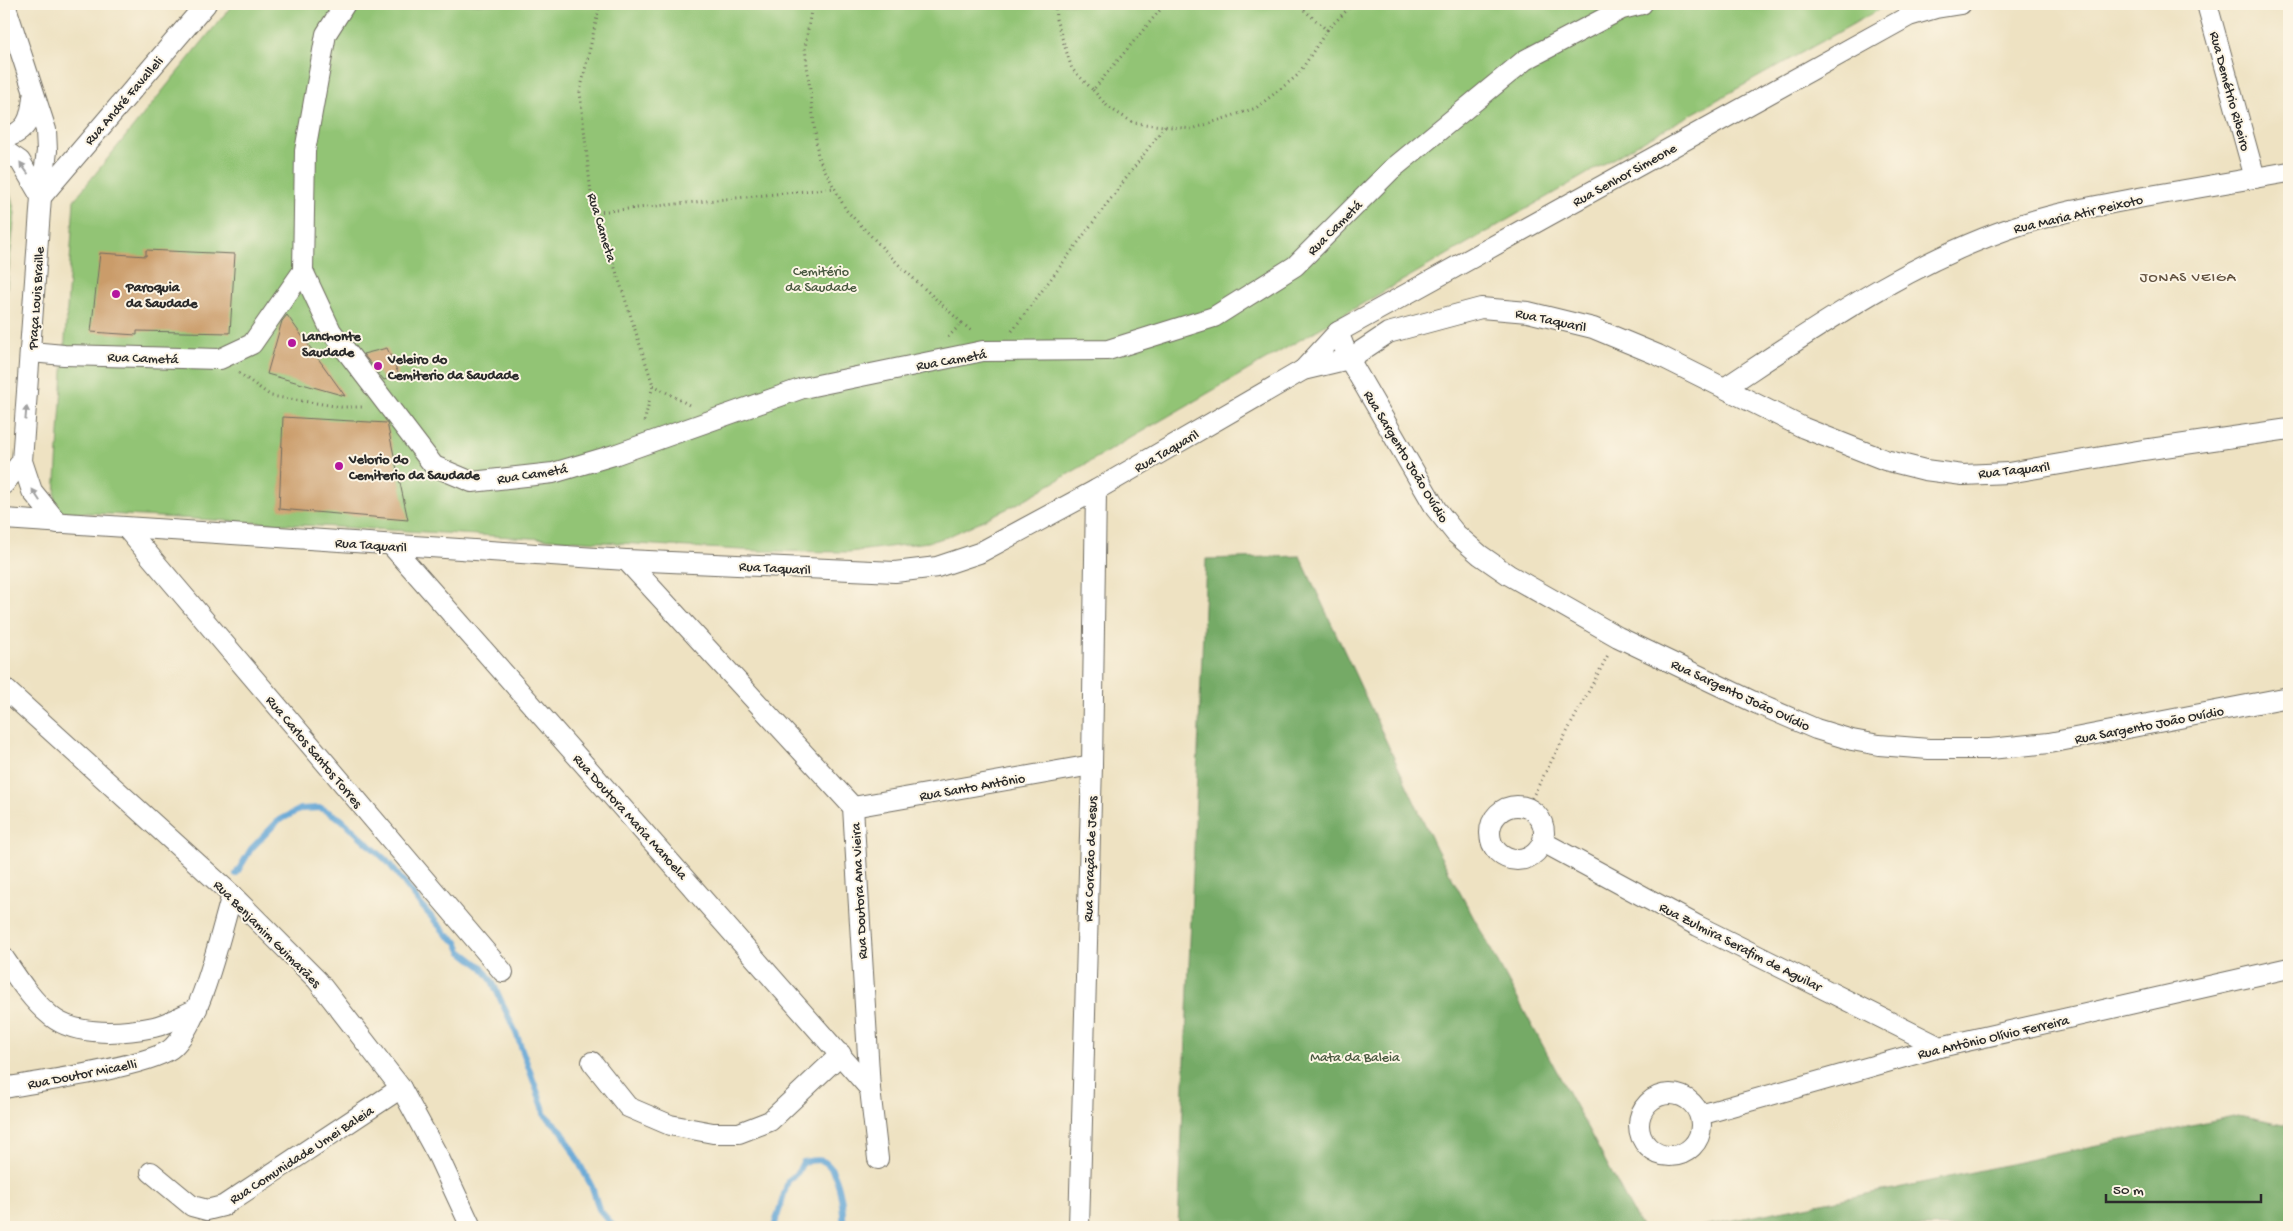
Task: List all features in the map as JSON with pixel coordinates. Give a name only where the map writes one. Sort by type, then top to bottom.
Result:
[{"type":"street","points":[[5,4],[33,97],[46,130],[48,151],[41,197]]},
{"type":"street","name":"Rua André Favalleli","points":[[41,197],[206,4]]},
{"type":"street","name":"Rua Cametá","points":[[345,4],[326,34],[305,151],[303,270],[331,331],[434,466],[472,482],[553,473],[639,446],[803,388],[983,351],[1108,350],[1214,317],[1295,266],[1391,170],[1525,60],[1622,9],[1642,4]]},
{"type":"street","name":"Rua Senhor Simeone","points":[[1303,370],[1338,332],[1909,16],[1936,8],[1961,4]]},
{"type":"street","name":"Rua Demétrio Ribeiro","points":[[2207,4],[2255,178]]},
{"type":"street","points":[[4,138],[14,135],[26,127],[31,116],[33,97]]},
{"type":"street","points":[[4,150],[20,161],[41,197]]},
{"type":"street","name":"Rua Maria Atir Peixoto","points":[[1726,387],[1893,280],[1976,241],[2047,217],[2289,172]]},
{"type":"street","name":"Praça Louis Braille","points":[[41,197],[22,461],[32,491],[58,523]]},
{"type":"street","name":"Rua Cametá","points":[[31,352],[64,355],[220,359],[252,344],[303,270]]},
{"type":"street","name":"Rua Taquaril","points":[[4,519],[127,529],[626,560],[895,572],[937,567],[979,553],[1096,490],[1303,370],[1349,359],[1388,333],[1481,308],[1528,312],[1593,328],[1658,354],[1804,428],[1885,460],[1925,470],[1963,474],[2008,473],[2289,428]]},
{"type":"street","name":"Rua Sargento João Ovídio","points":[[1338,332],[1349,359],[1436,509],[1456,534],[1509,575],[1618,637],[1749,700],[1816,729],[1852,740],[1919,748],[1990,750],[2049,743],[2289,697]]},
{"type":"street","points":[[4,484],[22,461]]},
{"type":"street","name":"Rua Coração de Jesus","points":[[1079,1227],[1092,765],[1096,490]]},
{"type":"street","name":"Rua Carlos Santos Torres","points":[[127,529],[503,972]]},
{"type":"street","name":"Rua Doutora Maria Manoela","points":[[391,545],[870,1088]]},
{"type":"street","name":"Rua Doutora Ana Vieira","points":[[626,560],[853,807],[870,1088],[878,1159]]},
{"type":"street","name":"Rua Benjamim Guimarães","points":[[4,688],[232,895],[317,980],[401,1088],[439,1158],[471,1227]]},
{"type":"street","name":"Rua Santo Antônio","points":[[853,807],[1092,765]]},
{"type":"street","points":[[1518,806],[1527,807],[1537,814],[1542,822],[1544,831],[1543,842],[1531,856],[1518,860],[1509,859],[1496,850],[1491,841],[1491,823],[1500,811],[1518,806]]},
{"type":"street","name":"Rua Zulmira Serafim de Aguilar","points":[[1543,842],[1698,926],[1940,1047]]},
{"type":"street","name":"Rua Doutor Micaelli","points":[[4,1088],[142,1062],[172,1048],[187,1029],[197,1009],[232,895]]},
{"type":"street","points":[[4,958],[28,992],[54,1019],[82,1030],[116,1032],[155,1027],[197,1009]]},
{"type":"street","name":"Rua Antônio Olívio Ferreira","points":[[1700,1115],[1940,1047],[2289,968]]},
{"type":"street","points":[[592,1062],[628,1108],[670,1125],[713,1134],[739,1133],[770,1121],[841,1054]]},
{"type":"street","name":"Rua Comunidade Umei Baleia","points":[[151,1172],[192,1206],[208,1210],[223,1206],[401,1088]]},
{"type":"path","name":"Rua Cameta","points":[[600,4],[580,92],[591,194],[653,385]]},
{"type":"path","points":[[812,4],[805,48],[807,68],[818,157],[834,188],[846,210],[902,268],[962,323],[997,351],[1165,126]]},
{"type":"path","points":[[1055,4],[1056,19],[1072,69],[1108,106],[1134,123],[1192,128],[1256,108],[1298,76],[1327,30],[1353,4]]},
{"type":"path","points":[[1093,90],[1165,4]]},
{"type":"path","points":[[1297,4],[1327,30]]},
{"type":"path","points":[[597,212],[834,188]]},
{"type":"path","points":[[920,364],[962,323]]},
{"type":"path","points":[[220,359],[271,396],[341,406],[390,409]]},
{"type":"path","points":[[639,446],[653,385],[714,419]]},
{"type":"path","points":[[1527,807],[1618,637]]},
{"type":"green space","name":"Cemitério da Saudade","points":[[233,4],[1889,4],[1647,139],[1015,505],[947,537],[928,542],[849,552],[760,551],[54,511],[74,200]]},
{"type":"green space","points":[[4,170],[15,213],[4,314]]},
{"type":"green space","name":"Mata da Baleia","points":[[1300,556],[1436,848],[1641,1227],[1178,1227],[1206,559]]},
{"type":"green space","points":[[2238,1115],[2289,1125],[2289,1227],[1698,1227],[1893,1189]]},
{"type":"building","points":[[146,250],[235,254],[230,333],[137,331],[137,335],[91,332],[100,253],[146,256]]},
{"type":"building","name":"Lanchonte Saudade","points":[[287,315],[345,396],[267,374],[282,321]]},
{"type":"building","name":"Veleiro do Cemiterio da Saudade","points":[[387,348],[399,375],[384,380],[363,354]]},
{"type":"building","name":"Velorio do Cemiterio da Saudade","points":[[283,417],[387,423],[408,520],[279,509]]},
{"type":"waterway","points":[[236,874],[251,849],[278,821],[301,809],[321,808],[341,819],[387,861],[447,935],[457,942],[461,951],[482,967],[492,981],[516,1033],[544,1114],[562,1131],[592,1187],[599,1209],[614,1227]]},
{"type":"waterway","points":[[774,1227],[788,1181],[798,1172],[803,1162],[813,1160],[823,1161],[829,1165],[833,1172],[842,1201],[843,1227]]},
{"type":"place","name":"Paroquia da Saudade","points":[[116,294]]},
{"type":"place","name":"Lanchonte Saudade","points":[[292,343]]},
{"type":"place","name":"Veleiro do Cemiterio da Saudade","points":[[378,366]]},
{"type":"place","name":"Velorio do Cemiterio da Saudade","points":[[339,466]]},
{"type":"district","name":"JONAS VEIGA","points":[[2188,276]]}]
